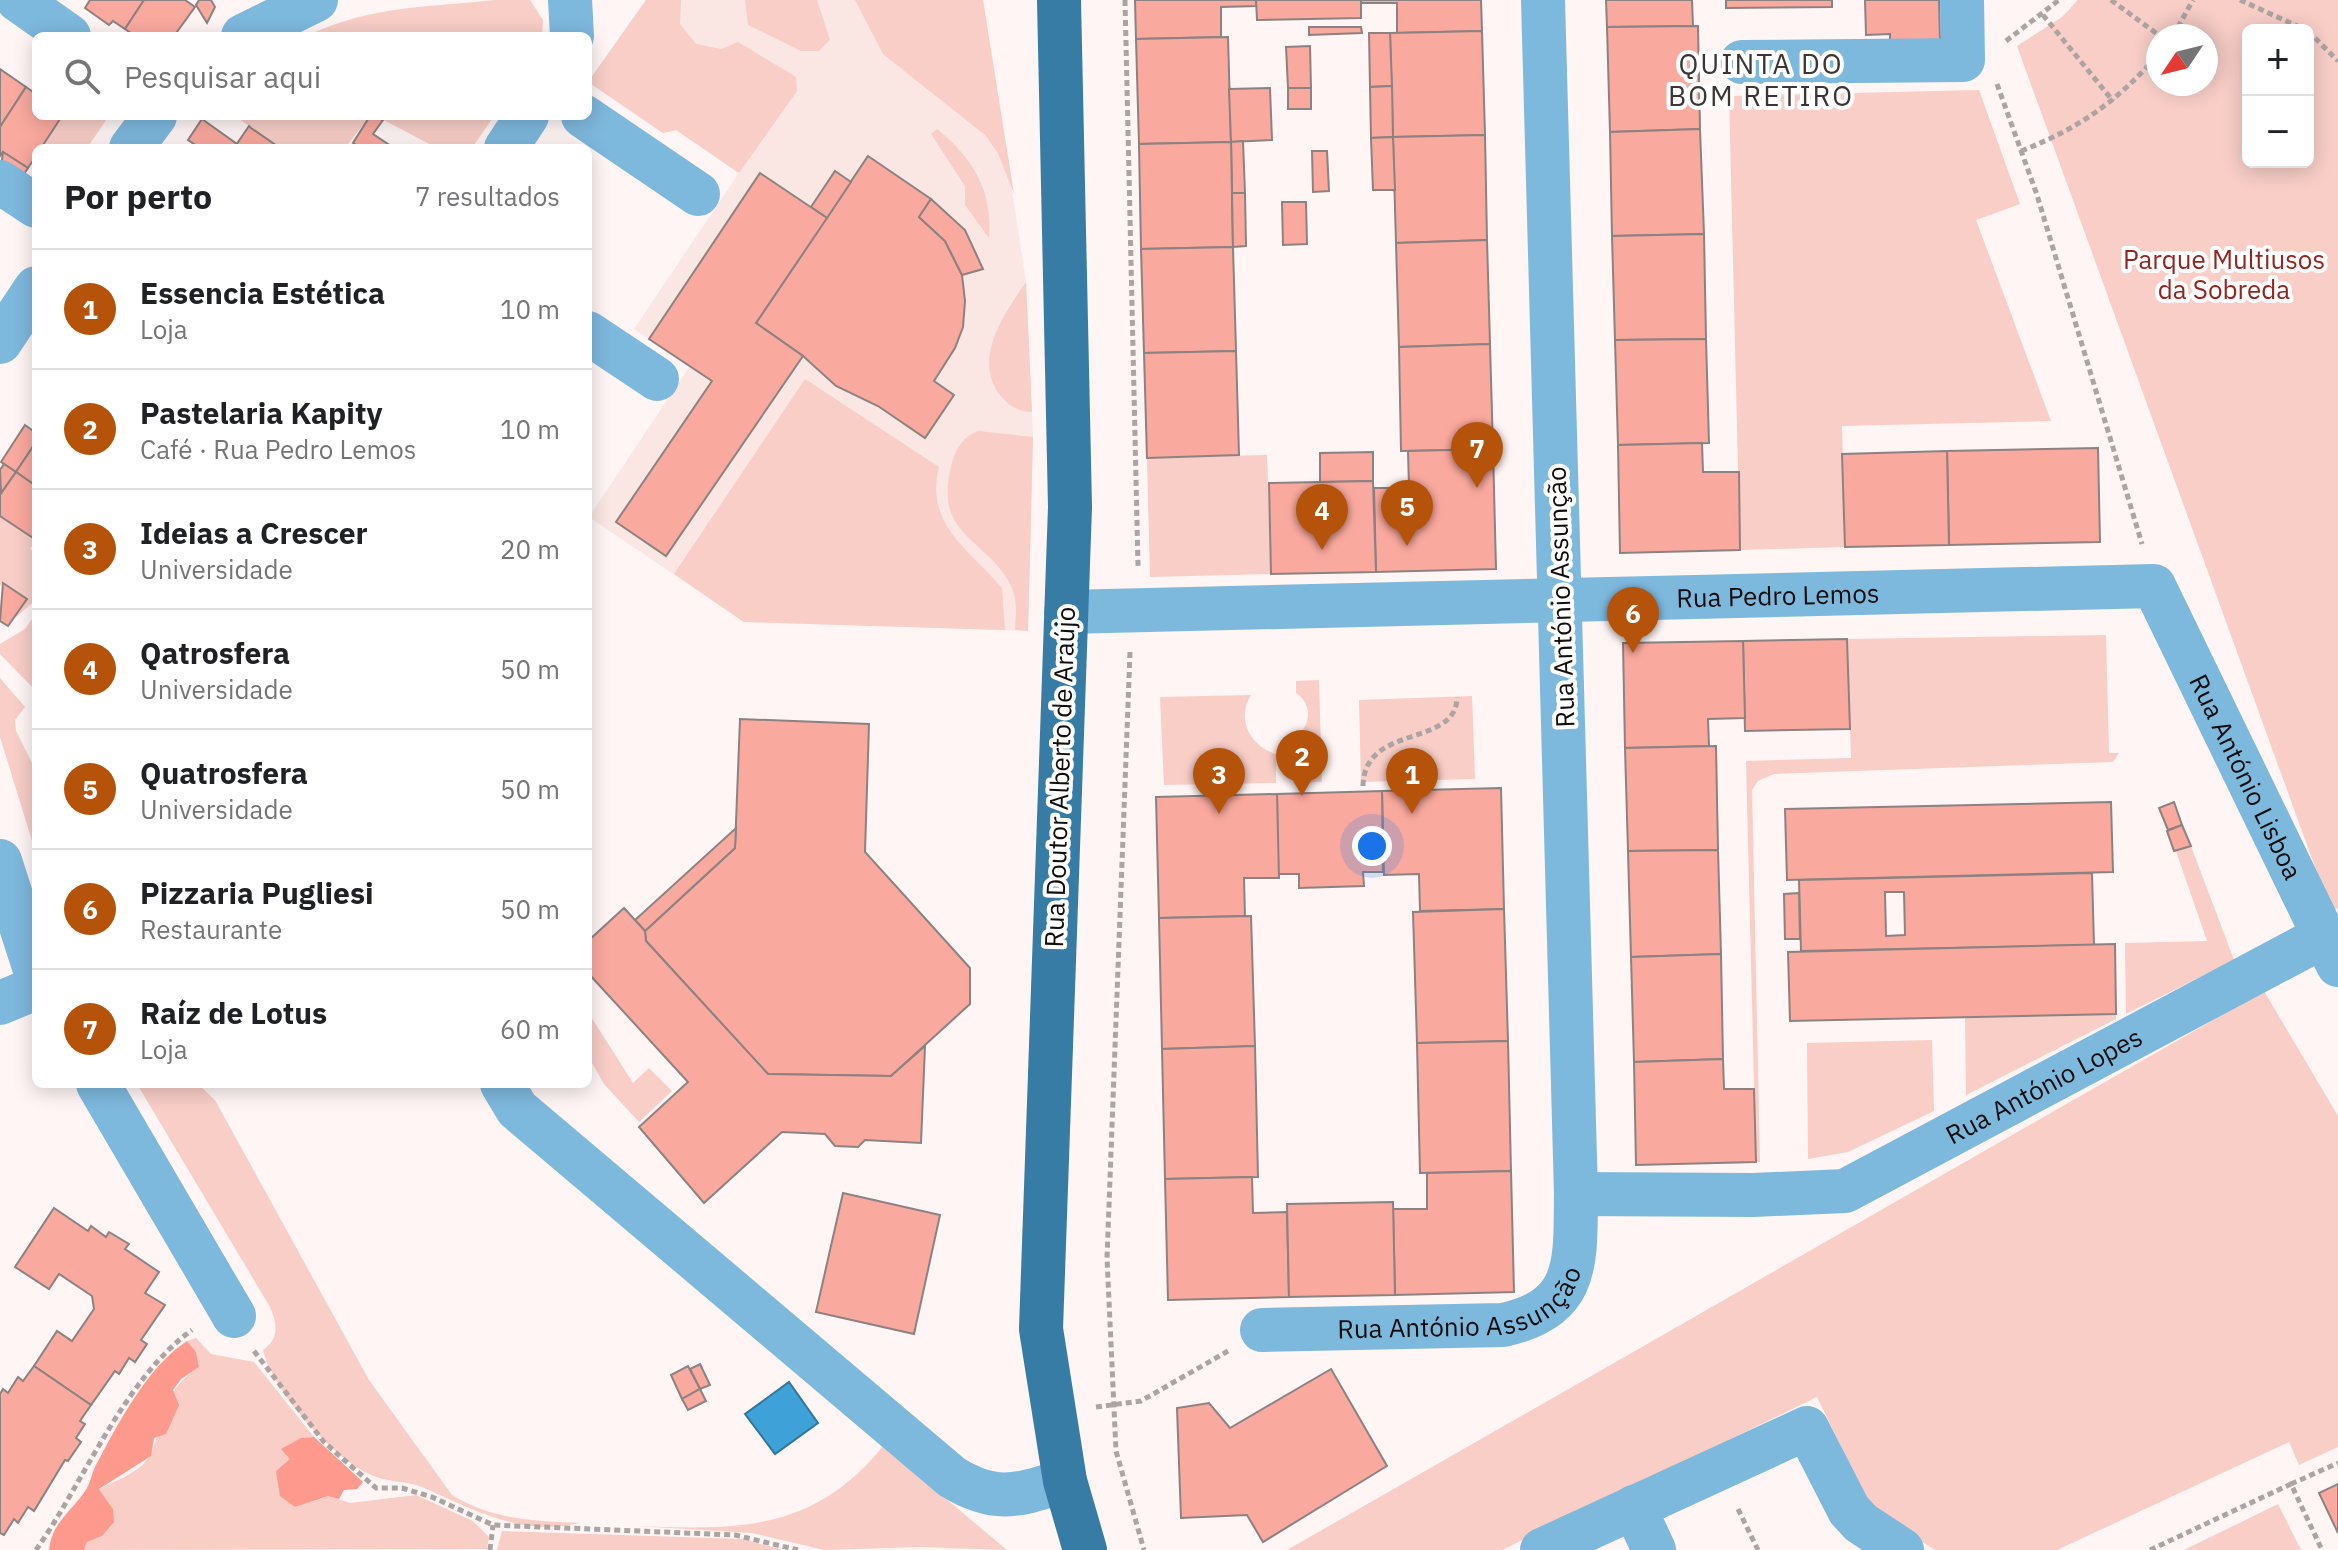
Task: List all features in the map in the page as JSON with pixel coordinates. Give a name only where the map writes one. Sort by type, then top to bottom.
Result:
[{"type":"main road","name":"Rua Doutor Alberto de Araújo","points":[[1059,0],[1070,507],[1041,1329],[1065,1481],[1085,1550]]},
{"type":"street","points":[[18,0],[63,32]]},
{"type":"street","points":[[570,0],[572,32]]},
{"type":"street","name":"Rua António Assunção","points":[[1262,1330],[1503,1325],[1527,1320],[1547,1310],[1561,1296],[1570,1280],[1575,1255],[1576,1194],[1543,0]]},
{"type":"street","points":[[1742,62],[1975,57],[1962,0]]},
{"type":"street","points":[[250,32],[308,1]]},
{"type":"street","points":[[134,144],[152,120]]},
{"type":"street","points":[[509,144],[524,120]]},
{"type":"street","points":[[589,120],[698,194]]},
{"type":"street","points":[[0,182],[32,203]]},
{"type":"street","points":[[0,342],[32,294]]},
{"type":"street","points":[[592,336],[657,379]]},
{"type":"street","name":"Rua Pedro Lemos","points":[[1066,612],[2154,586]]},
{"type":"street","name":"Rua António Lisboa","points":[[2154,586],[2331,951]]},
{"type":"street","points":[[0,861],[16,996]]},
{"type":"street","name":"Rua António Lopes","points":[[1576,1194],[1753,1195],[1845,1191],[2331,951]]},
{"type":"street","points":[[100,1088],[234,1316]]},
{"type":"street","points":[[504,1088],[517,1109],[952,1477],[975,1492],[994,1496],[1016,1495],[1065,1481]]},
{"type":"street","points":[[1542,1550],[1807,1428],[1849,1510],[1861,1523],[1902,1550]]},
{"type":"street","points":[[1634,1507],[1654,1550]]},
{"type":"path","points":[[1125,0],[1138,581]]},
{"type":"path","points":[[2059,0],[2043,15],[1975,57],[2021,151],[2154,586]]},
{"type":"path","points":[[2111,0],[2146,26]]},
{"type":"path","points":[[2180,24],[2193,0]]},
{"type":"path","points":[[2240,0],[2294,24]]},
{"type":"path","points":[[2043,15],[2113,101]]},
{"type":"path","points":[[2314,37],[2338,61]]},
{"type":"path","points":[[2021,151],[2085,122],[2113,101],[2146,67]]},
{"type":"path","points":[[1131,636],[1107,1258],[1111,1406],[1122,1478],[1144,1550]]},
{"type":"path","points":[[1363,786],[1365,768],[1377,752],[1440,725],[1454,710],[1457,697]]},
{"type":"path","points":[[36,1550],[133,1396],[175,1343],[202,1323],[234,1316],[262,1365],[302,1417],[324,1442],[376,1488],[402,1488],[432,1497],[493,1525],[735,1535],[798,1550]]},
{"type":"path","points":[[1111,1406],[1141,1401],[1162,1393],[1262,1330]]},
{"type":"path","points":[[2150,1550],[2338,1463]]},
{"type":"path","points":[[2291,1484],[2322,1550]]},
{"type":"path","points":[[490,1550],[493,1525]]},
{"type":"shaded area","points":[[646,0],[983,0],[1026,282],[1033,437],[1028,631],[744,622],[592,519],[592,513],[690,366],[634,329],[739,173],[676,130],[663,133],[592,85],[592,76]]},
{"type":"shaded area","points":[[187,1341],[196,1352],[199,1367],[181,1379],[173,1390],[179,1405],[166,1434],[154,1438],[151,1456],[99,1489],[113,1509],[114,1522],[102,1536],[87,1542],[84,1550],[49,1550],[54,1531],[87,1488],[96,1465],[135,1397],[159,1366]]},
{"type":"shaded area","points":[[314,1437],[363,1482],[357,1489],[344,1490],[339,1499],[328,1496],[295,1507],[280,1496],[276,1471],[290,1459],[281,1449],[301,1438]]},
{"type":"green space","points":[[530,0],[543,20],[542,32],[316,32],[355,18],[423,6]]},
{"type":"green space","points":[[646,0],[681,0],[680,24],[696,44],[721,49],[738,42],[796,77],[797,91],[739,173],[676,130],[663,133],[592,85],[592,76]]},
{"type":"green space","points":[[745,0],[817,0],[830,40],[819,51],[801,51],[748,25]]},
{"type":"green space","points":[[855,0],[983,0],[1014,194],[998,153],[985,135],[883,54]]},
{"type":"green space","name":"Parque Multiusos da Sobreda","points":[[2078,0],[2338,0],[2338,908],[2331,911],[2017,46],[2062,17]]},
{"type":"green space","points":[[1979,90],[2020,204],[1976,220],[2051,421],[1842,426],[1845,547],[1740,550],[1729,96]]},
{"type":"green space","points":[[59,120],[106,120],[90,144],[44,144]]},
{"type":"green space","points":[[241,120],[367,120],[348,144],[274,144]]},
{"type":"green space","points":[[384,120],[491,120],[475,144],[429,144]]},
{"type":"green space","points":[[937,129],[961,152],[978,177],[988,205],[989,238],[965,205],[965,186],[931,134]]},
{"type":"green space","points":[[1026,282],[1032,412],[1018,409],[1003,399],[992,381],[989,366],[990,351],[1001,322]]},
{"type":"green space","points":[[805,379],[939,467],[936,487],[944,521],[964,549],[1002,588],[1005,630],[744,622],[674,574]]},
{"type":"green space","points":[[978,431],[1033,437],[1028,631],[1015,630],[1015,600],[1009,582],[999,567],[964,533],[949,506],[948,487],[954,458],[964,440]]},
{"type":"green space","points":[[1267,455],[1271,574],[1150,577],[1147,458]]},
{"type":"green space","points":[[0,516],[32,537],[32,603],[10,622],[26,599],[3,583],[0,586]]},
{"type":"green space","points":[[32,619],[32,687],[0,654],[0,644],[25,629]]},
{"type":"green space","points":[[2106,635],[2109,753],[2119,753],[2113,762],[1774,774],[1758,781],[1752,790],[1760,1162],[1756,1162],[1746,761],[1851,758],[1847,639]]},
{"type":"green space","points":[[0,678],[25,707],[15,720],[16,731],[32,763],[32,841],[0,737]]},
{"type":"green space","points":[[1319,680],[1322,782],[1294,783],[1294,735],[1302,731],[1308,715],[1304,700],[1296,693],[1296,681]]},
{"type":"green space","points":[[1251,695],[1245,722],[1259,745],[1276,754],[1276,783],[1164,785],[1160,697]]},
{"type":"green space","points":[[1472,696],[1475,779],[1361,782],[1359,700]]},
{"type":"green space","points":[[2191,846],[2234,960],[2126,1014],[2125,943],[2207,941],[2176,851]]},
{"type":"green space","points":[[2264,991],[2338,1116],[2338,1447],[2299,1465],[2289,1442],[2057,1550],[1935,1550],[1872,1510],[1817,1397],[1502,1550],[1287,1550]]},
{"type":"green space","points":[[2116,1014],[2116,1019],[1966,1095],[1965,1017]]},
{"type":"green space","points":[[592,1018],[633,1083],[649,1068],[672,1091],[639,1122],[604,1084],[592,1063]]},
{"type":"green space","points":[[1932,1040],[1934,1111],[1848,1152],[1808,1159],[1807,1043]]},
{"type":"green space","points":[[139,1088],[202,1088],[215,1100],[369,1380],[452,1495],[498,1514],[530,1520],[580,1523],[538,1527],[518,1524],[416,1485],[369,1474],[354,1465],[306,1421],[278,1384],[263,1350],[272,1341],[276,1330],[270,1307]]},
{"type":"green space","points":[[196,1338],[211,1354],[254,1362],[314,1437],[301,1438],[281,1484],[280,1495],[295,1507],[329,1496],[350,1503],[416,1495],[473,1521],[489,1537],[487,1549],[84,1550],[87,1542],[102,1536],[113,1509],[99,1489],[128,1475],[147,1460],[172,1395],[178,1385],[199,1367],[196,1352],[187,1341]]},
{"type":"green space","points":[[883,1446],[1007,1550],[920,1547],[824,1550],[752,1533],[636,1526],[708,1527],[772,1520],[830,1495],[857,1474]]},
{"type":"green space","points":[[2278,1504],[2301,1550],[2184,1550]]},
{"type":"green space","points":[[502,1531],[742,1539],[783,1550],[497,1550]]},
{"type":"water","points":[[789,1382],[818,1423],[775,1454],[745,1414]]},
{"type":"building","points":[[90,0],[144,0],[125,29],[113,21],[109,25],[85,8]]},
{"type":"building","points":[[144,0],[185,0],[195,7],[177,32],[129,32],[125,29]]},
{"type":"building","points":[[199,0],[211,0],[215,7],[207,23],[196,5]]},
{"type":"building","points":[[1135,0],[1256,0],[1257,6],[1221,7],[1221,37],[1136,39]]},
{"type":"building","points":[[1256,0],[1361,0],[1361,18],[1257,20]]},
{"type":"building","points":[[1361,0],[1481,0],[1482,31],[1397,33],[1397,3],[1361,3]]},
{"type":"building","points":[[1606,0],[1692,0],[1693,26],[1607,27]]},
{"type":"building","points":[[1726,0],[1832,0],[1832,7],[1726,8]]},
{"type":"building","points":[[1865,0],[1939,0],[1940,41],[1890,42],[1890,34],[1866,35]]},
{"type":"building","points":[[1698,26],[1700,129],[1610,132],[1607,27]]},
{"type":"building","points":[[1309,27],[1361,27],[1362,33],[1309,35]]},
{"type":"building","points":[[1482,31],[1485,135],[1393,137],[1390,33]]},
{"type":"building","points":[[1369,33],[1390,33],[1392,86],[1370,87]]},
{"type":"building","points":[[1228,37],[1231,142],[1139,144],[1136,39]]},
{"type":"building","points":[[1310,46],[1311,88],[1288,88],[1286,47]]},
{"type":"building","points":[[0,69],[26,87],[0,127]]},
{"type":"building","points":[[1392,86],[1393,137],[1371,138],[1370,87]]},
{"type":"building","points":[[26,87],[32,91],[32,120],[59,120],[44,144],[32,144],[32,162],[28,168],[3,152],[0,156],[0,127]]},
{"type":"building","points":[[1270,88],[1272,140],[1231,142],[1229,89]]},
{"type":"building","points":[[1288,88],[1311,88],[1311,109],[1288,109]]},
{"type":"building","points":[[203,120],[237,144],[194,144],[188,140]]},
{"type":"building","points":[[367,120],[383,120],[373,134],[388,144],[353,143]]},
{"type":"building","points":[[249,126],[274,144],[237,144]]},
{"type":"building","points":[[1700,129],[1704,234],[1612,236],[1610,132]]},
{"type":"building","points":[[1485,135],[1487,240],[1396,243],[1393,137]]},
{"type":"building","points":[[1393,137],[1395,190],[1373,190],[1371,138]]},
{"type":"building","points":[[1243,141],[1245,193],[1232,193],[1231,142]]},
{"type":"building","points":[[1231,142],[1233,247],[1141,249],[1139,144]]},
{"type":"building","points":[[1312,151],[1327,151],[1329,191],[1313,192]]},
{"type":"building","points":[[3,152],[28,168],[17,184],[0,173]]},
{"type":"building","points":[[868,156],[931,199],[919,217],[945,241],[962,275],[965,301],[963,327],[955,348],[934,381],[954,395],[925,438],[878,406],[836,386],[803,356],[756,323]]},
{"type":"building","points":[[835,171],[851,182],[827,218],[811,207]]},
{"type":"building","points":[[760,173],[827,218],[756,323],[803,356],[666,556],[616,522],[712,381],[649,339]]},
{"type":"building","points":[[1232,193],[1245,193],[1246,246],[1233,247]]},
{"type":"building","points":[[931,199],[965,230],[983,269],[962,275],[945,241],[919,217]]},
{"type":"building","points":[[1282,202],[1306,202],[1307,244],[1283,245]]},
{"type":"building","points":[[1704,234],[1706,339],[1615,340],[1612,236]]},
{"type":"building","points":[[1487,240],[1490,344],[1399,347],[1396,243]]},
{"type":"building","points":[[1233,247],[1236,351],[1144,353],[1141,249]]},
{"type":"building","points":[[1706,339],[1709,443],[1618,445],[1615,340]]},
{"type":"building","points":[[1490,344],[1493,449],[1401,451],[1399,347]]},
{"type":"building","points":[[1236,351],[1239,455],[1147,458],[1144,353]]},
{"type":"building","points":[[25,425],[32,430],[32,448],[16,472],[1,462]]},
{"type":"building","points":[[1702,443],[1703,472],[1739,472],[1740,550],[1620,553],[1618,445]]},
{"type":"building","points":[[32,448],[32,483],[16,472]]},
{"type":"building","points":[[2098,448],[2100,542],[1949,545],[1947,451]]},
{"type":"building","points":[[1493,449],[1496,569],[1376,572],[1374,488],[1409,488],[1408,451]]},
{"type":"building","points":[[1947,451],[1949,545],[1845,547],[1842,454]]},
{"type":"building","points":[[1373,452],[1373,481],[1320,482],[1320,453]]},
{"type":"building","points":[[4,464],[16,472],[1,493],[0,470]]},
{"type":"building","points":[[16,472],[32,483],[32,537],[0,516],[0,495]]},
{"type":"building","points":[[1373,481],[1376,572],[1271,574],[1269,483]]},
{"type":"building","points":[[3,583],[27,599],[8,626],[0,621]]},
{"type":"building","points":[[1847,639],[1850,729],[1745,731],[1743,641]]},
{"type":"building","points":[[1743,641],[1745,718],[1708,719],[1709,746],[1625,748],[1623,643]]},
{"type":"building","points":[[740,719],[869,724],[865,852],[970,968],[970,1004],[891,1076],[768,1074],[646,941],[645,931],[735,848]]},
{"type":"building","points":[[1716,746],[1718,850],[1628,851],[1625,748]]},
{"type":"building","points":[[1501,788],[1504,909],[1420,911],[1419,874],[1384,875],[1382,791]]},
{"type":"building","points":[[1382,791],[1383,872],[1363,872],[1364,886],[1299,888],[1299,874],[1278,874],[1277,794]]},
{"type":"building","points":[[1277,794],[1279,878],[1244,878],[1245,916],[1159,918],[1156,797]]},
{"type":"building","points":[[2111,802],[2113,872],[1787,880],[1785,809]]},
{"type":"building","points":[[2174,802],[2182,825],[2168,830],[2159,808]]},
{"type":"building","points":[[2182,825],[2191,846],[2174,851],[2167,831]]},
{"type":"building","points":[[736,828],[735,848],[645,931],[635,920]]},
{"type":"building","points":[[1718,850],[1721,954],[1631,957],[1628,851]]},
{"type":"building","points":[[2092,873],[2094,945],[1801,951],[1799,880]],"holes":[[[1885,892],[1904,892],[1905,935],[1886,936]]]},
{"type":"building","points":[[1799,893],[1800,939],[1785,939],[1784,894]]},
{"type":"building","points":[[624,908],[645,931],[646,941],[768,1074],[891,1076],[925,1046],[921,1143],[865,1140],[858,1147],[835,1146],[825,1134],[782,1132],[704,1203],[639,1127],[688,1082],[592,977],[592,937]]},
{"type":"building","points":[[1504,909],[1508,1041],[1417,1043],[1413,912]]},
{"type":"building","points":[[1251,916],[1255,1046],[1162,1049],[1159,918]]},
{"type":"building","points":[[2115,944],[2116,1014],[1790,1021],[1788,952]]},
{"type":"building","points":[[1721,954],[1723,1059],[1634,1062],[1631,957]]},
{"type":"building","points":[[1508,1041],[1511,1171],[1420,1173],[1417,1043]]},
{"type":"building","points":[[1255,1046],[1258,1177],[1165,1179],[1162,1049]]},
{"type":"building","points":[[1723,1059],[1724,1089],[1754,1089],[1756,1162],[1636,1165],[1634,1062]]},
{"type":"building","points":[[1511,1171],[1514,1292],[1395,1295],[1393,1209],[1427,1209],[1427,1173]]},
{"type":"building","points":[[1252,1177],[1253,1213],[1287,1212],[1289,1297],[1168,1300],[1165,1179]]},
{"type":"building","points":[[843,1193],[940,1215],[914,1334],[816,1312]]},
{"type":"building","points":[[1393,1202],[1395,1295],[1289,1297],[1287,1204]]},
{"type":"building","points":[[54,1208],[88,1231],[91,1226],[106,1237],[109,1232],[129,1244],[125,1249],[159,1272],[145,1293],[165,1305],[141,1340],[147,1344],[135,1362],[129,1358],[119,1374],[115,1371],[91,1405],[34,1366],[57,1331],[72,1341],[94,1309],[92,1296],[59,1274],[49,1289],[15,1267]]},
{"type":"building","points":[[700,1364],[710,1385],[700,1389],[690,1369]]},
{"type":"building","points":[[34,1366],[91,1405],[80,1421],[85,1424],[76,1438],[81,1442],[68,1461],[65,1460],[34,1511],[28,1507],[18,1523],[14,1519],[4,1535],[0,1533],[0,1394],[3,1389],[8,1393],[18,1377],[23,1381]]},
{"type":"building","points":[[688,1366],[700,1389],[682,1399],[671,1375]]},
{"type":"building","points":[[1331,1369],[1387,1466],[1263,1542],[1247,1515],[1181,1518],[1177,1408],[1209,1403],[1230,1428]]},
{"type":"building","points":[[700,1389],[706,1401],[688,1410],[682,1399]]},
{"type":"building","points":[[2338,1484],[2338,1533],[2319,1493]]},
{"type":"place","name":"Raíz de Lotus","points":[[1477,488]]},
{"type":"place","name":"Quatrosfera","points":[[1407,546]]},
{"type":"place","name":"Qatrosfera","points":[[1322,550]]},
{"type":"place","name":"Pizzaria Pugliesi","points":[[1633,653]]},
{"type":"place","name":"Pastelaria Kapity","points":[[1302,796]]},
{"type":"place","name":"Ideias a Crescer","points":[[1219,814]]},
{"type":"place","name":"Essencia Estética","points":[[1412,814]]},
{"type":"district","name":"QUINTA DO BOM RETIRO","points":[[1761,79]]}]
